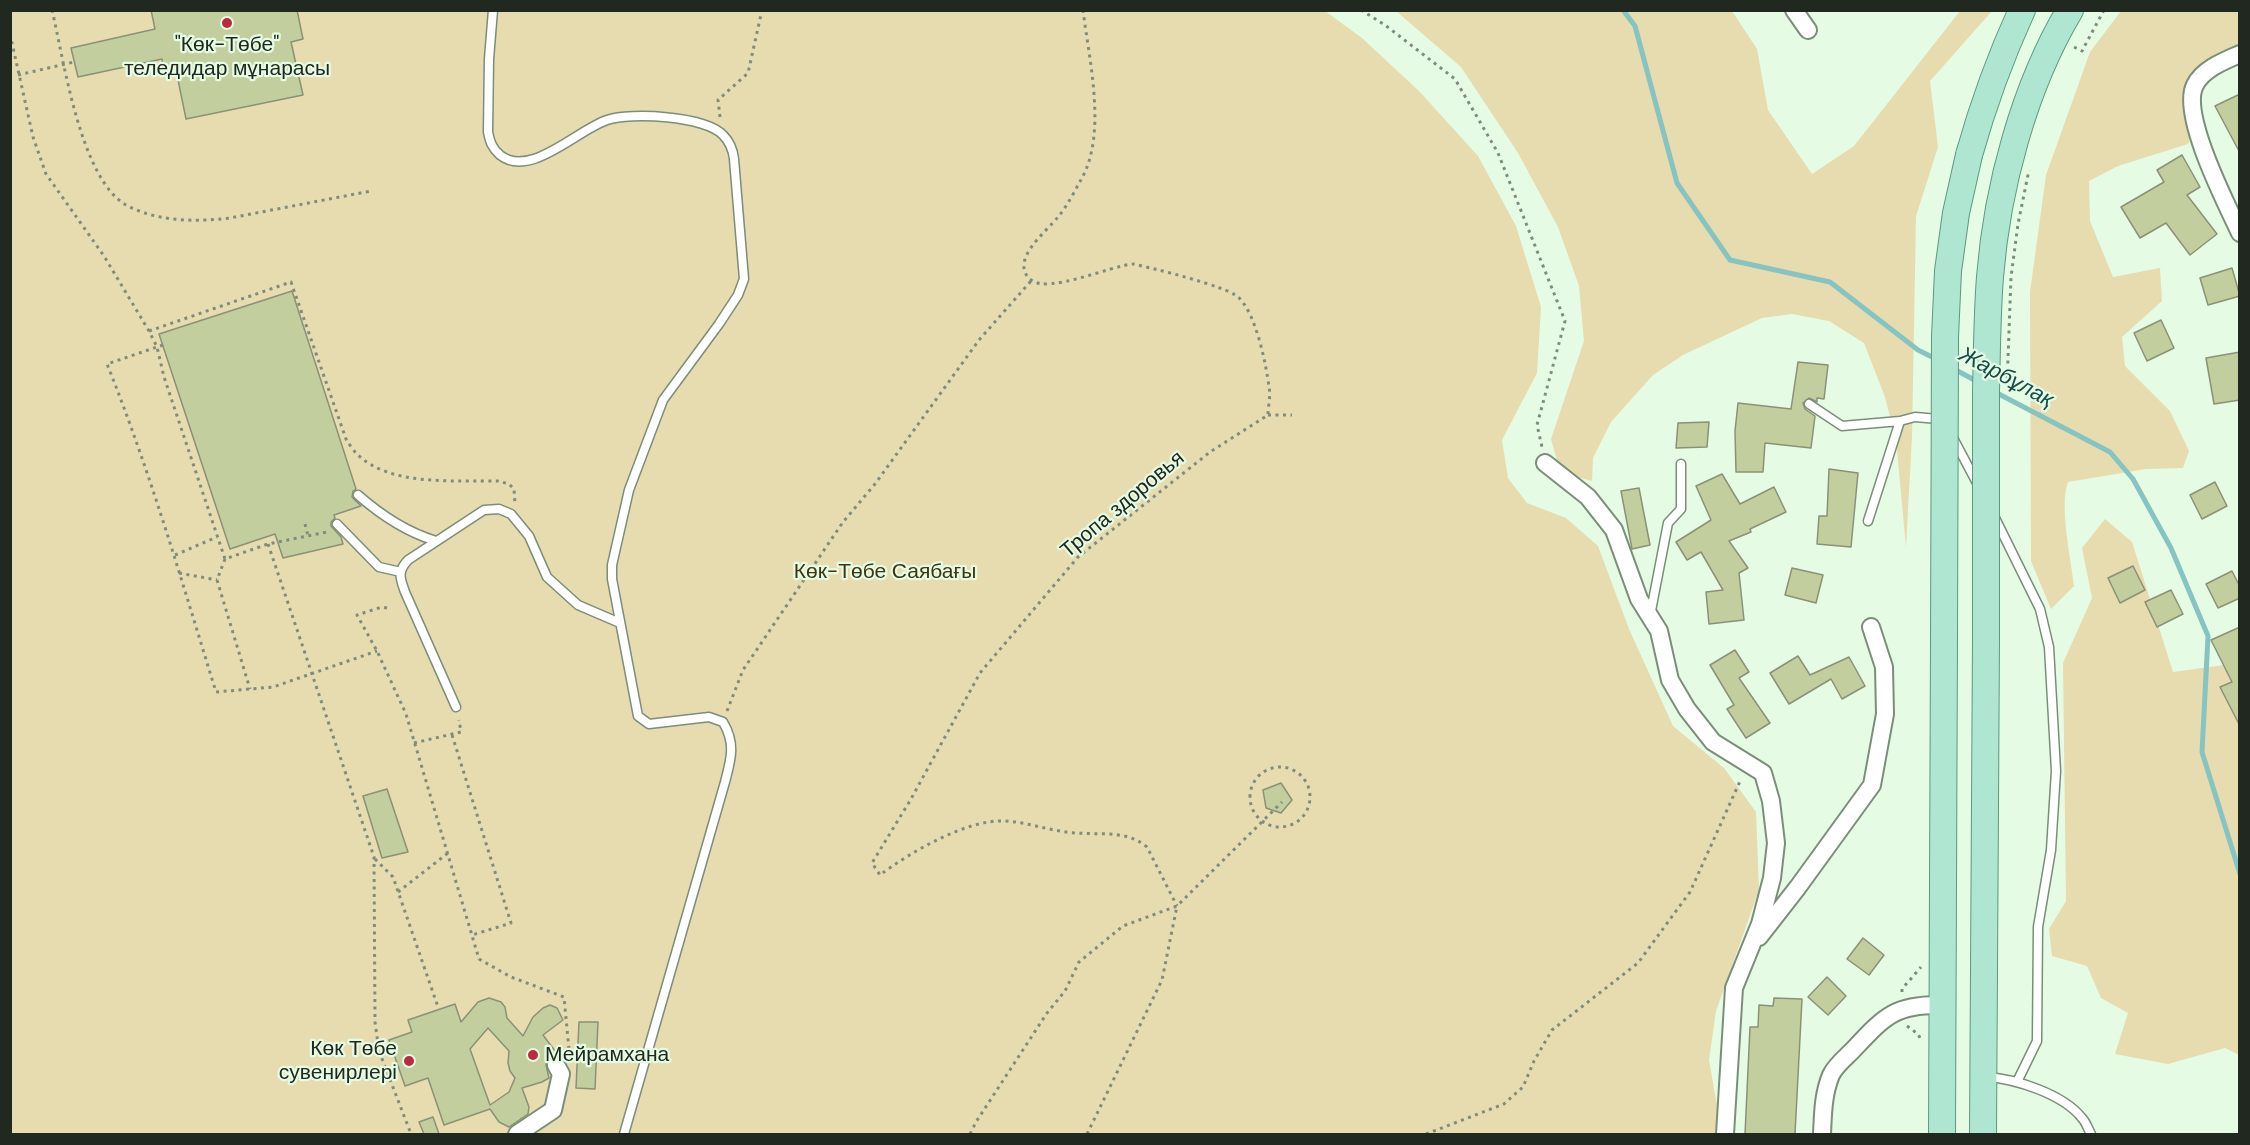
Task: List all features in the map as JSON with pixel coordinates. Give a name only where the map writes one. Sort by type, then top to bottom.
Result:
[{"type":"main road","points":[[1942,1134],[1945,337],[1948,271],[1956,213],[1968,155],[1984,102],[2022,10]]},
{"type":"main road","points":[[1983,1134],[1987,328],[1990,275],[1997,220],[2023,165],[2023,116],[2043,65],[2070,10]]},
{"type":"street","points":[[1794,10],[1809,30]]},
{"type":"street","points":[[2240,54],[2209,69],[2194,85],[2191,106],[2195,128],[2240,233]]},
{"type":"street","points":[[1545,463],[1588,498],[1614,530],[1640,598],[1659,631],[1670,680],[1687,709],[1713,742],[1763,773],[1771,801],[1776,843],[1772,878],[1760,924],[1734,988],[1725,1134]]},
{"type":"street","points":[[1751,947],[1872,785],[1885,714],[1884,667],[1871,627]]},
{"type":"street","points":[[1822,1134],[1825,1091],[1832,1072],[1887,1016],[1902,1008],[1942,1005]]},
{"type":"street","points":[[517,1134],[553,1110],[558,1070]]},
{"type":"lane","points":[[493,10],[489,59],[488,132],[495,151],[504,158],[513,163],[527,162],[594,124],[627,116],[660,117],[702,124],[722,133],[732,148],[734,159],[744,279],[738,295],[663,400],[632,480],[612,565],[638,716],[649,724],[709,717],[723,722],[731,736],[731,758],[625,1134]]},
{"type":"lane","points":[[1809,404],[1842,426],[1900,421],[1915,417],[1938,419],[1957,442],[2040,609],[2049,647],[2056,771],[2051,850],[2038,927],[2037,1041],[2017,1082]]},
{"type":"lane","points":[[1868,521],[1900,421]]},
{"type":"lane","points":[[1650,616],[1668,523],[1681,509],[1681,464]]},
{"type":"lane","points":[[358,495],[380,515],[416,535],[436,541]]},
{"type":"lane","points":[[456,707],[405,592],[400,572],[401,567],[408,560],[484,510],[499,509],[511,514],[529,536],[547,577],[578,605],[620,622]]},
{"type":"lane","points":[[335,527],[379,567],[400,572]]},
{"type":"lane","points":[[1984,1077],[2005,1078],[2030,1086],[2067,1105],[2082,1118],[2091,1134]]},
{"type":"path","points":[[52,10],[76,116],[96,171],[109,190],[125,204],[180,221],[206,221],[371,191]]},
{"type":"path","points":[[722,133],[718,100],[748,73],[762,10]]},
{"type":"path","points":[[1031,281],[1024,266],[1025,257],[1060,215],[1089,162],[1093,144],[1095,113],[1083,10]]},
{"type":"path","points":[[1361,10],[1385,25],[1455,79],[1498,153],[1565,321],[1537,426],[1545,463]]},
{"type":"path","points":[[2074,47],[2082,51],[2104,10]]},
{"type":"path","points":[[10,34],[33,137],[46,174],[104,256],[157,347],[164,377],[225,559],[217,580],[250,689]]},
{"type":"path","points":[[2070,56],[2078,38]]},
{"type":"path","points":[[18,75],[74,62]]},
{"type":"path","points":[[2007,387],[2011,277],[2023,165]]},
{"type":"path","points":[[1031,281],[1047,285],[1066,282],[1133,264],[1224,288],[1238,297],[1252,321],[1264,358],[1270,390],[1268,415],[1292,415]]},
{"type":"path","points":[[723,722],[742,670],[843,522],[875,484],[979,340],[1031,281]]},
{"type":"path","points":[[149,331],[291,282],[346,439],[357,454],[374,466],[392,474],[414,478],[498,481],[509,484],[514,489],[515,496],[511,514]]},
{"type":"path","points":[[163,345],[107,364],[124,406],[174,556],[216,692],[273,687],[377,651]]},
{"type":"path","name":"Тропа здоровья","points":[[1177,906],[1147,847],[1140,841],[1121,834],[1071,833],[1004,821],[985,822],[968,827],[908,854],[880,875],[872,863],[911,799],[980,673],[1078,557],[1210,452],[1268,415]]},
{"type":"path","points":[[305,524],[308,536]]},
{"type":"path","points":[[225,559],[268,544],[308,536],[335,527]]},
{"type":"path","points":[[174,556],[217,537]]},
{"type":"path","points":[[268,544],[374,857],[375,1022],[379,1051],[411,1134]]},
{"type":"path","points":[[179,573],[217,580]]},
{"type":"path","points":[[387,608],[382,607],[357,615],[377,651],[406,714],[479,959],[511,977],[564,997],[569,1050],[558,1070]]},
{"type":"path","points":[[414,743],[461,732],[456,707]]},
{"type":"path","points":[[452,735],[511,923],[472,935]]},
{"type":"path","points":[[1426,1134],[1504,1104],[1523,1087],[1534,1061],[1552,1030],[1638,963],[1690,892],[1748,764]]},
{"type":"path","points":[[1275,767],[1286,767],[1304,778],[1311,798],[1302,818],[1294,825],[1283,828],[1272,827],[1262,822],[1250,806],[1249,796],[1257,777],[1275,767]]},
{"type":"path","points":[[970,1134],[1047,1013],[1065,991],[1079,962],[1123,926],[1177,906],[1282,802]]},
{"type":"path","points":[[398,892],[448,853]]},
{"type":"path","points":[[374,857],[393,878],[438,1007]]},
{"type":"path","points":[[1088,1134],[1162,980],[1177,906]]},
{"type":"green space","name":"Көк-Төбе Саябағы","points":[[10,11],[1325,11],[1362,38],[1420,92],[1478,156],[1516,226],[1541,307],[1537,373],[1502,440],[1508,478],[1527,503],[1566,518],[1598,546],[1629,629],[1673,726],[1724,768],[1756,812],[1759,890],[1716,1011],[1709,1060],[1722,1134],[11,1134]]},
{"type":"green space","points":[[1396,11],[1732,11],[1757,49],[1768,110],[1812,174],[1854,146],[1960,11],[1992,11],[1930,81],[1938,147],[1916,216],[1912,436],[1906,547],[1896,440],[1885,397],[1864,343],[1829,321],[1792,314],[1762,318],[1683,355],[1653,375],[1611,422],[1593,458],[1592,481],[1570,475],[1558,464],[1551,439],[1584,341],[1579,286],[1558,227],[1518,153],[1461,67]]},
{"type":"green space","points":[[2121,11],[2239,11],[2239,54],[2194,85],[2195,128],[2188,144],[2118,166],[2089,181],[2090,221],[2113,277],[2160,268],[2162,301],[2122,337],[2125,366],[2170,411],[2189,451],[2183,468],[2146,469],[2068,482],[2065,518],[2074,586],[2051,609],[2031,561],[2030,292],[2046,175],[2090,52]]},
{"type":"green space","points":[[2105,519],[2132,542],[2173,672],[2239,663],[2239,1055],[2225,1048],[2168,1064],[2115,1054],[2128,1013],[2101,998],[2087,966],[2052,956],[2049,929],[2066,901],[2063,663],[2092,598],[2082,548]]},
{"type":"building","points":[[151,10],[297,10],[303,39],[291,42],[303,95],[186,119],[175,65],[163,67],[162,59],[78,77],[71,48],[155,29]]},
{"type":"building","points":[[2240,94],[2240,153],[2215,106]]},
{"type":"building","points":[[2182,155],[2200,187],[2187,195],[2217,234],[2190,255],[2166,223],[2140,238],[2121,207],[2164,182],[2157,170]]},
{"type":"building","points":[[2232,268],[2240,296],[2208,305],[2200,278]]},
{"type":"building","points":[[292,291],[356,489],[352,497],[361,506],[334,515],[331,526],[341,537],[343,544],[283,558],[275,534],[230,549],[159,334]]},
{"type":"building","points":[[2161,320],[2174,348],[2147,361],[2134,333]]},
{"type":"building","points":[[2240,352],[2240,400],[2214,404],[2206,358]]},
{"type":"building","points":[[1798,362],[1828,365],[1824,399],[1817,398],[1817,402],[1809,398],[1803,403],[1805,409],[1815,416],[1811,448],[1765,443],[1763,472],[1736,472],[1735,431],[1738,403],[1791,409]]},
{"type":"building","points":[[1709,422],[1707,447],[1676,448],[1678,423]]},
{"type":"building","points":[[1829,469],[1858,473],[1851,547],[1817,544],[1819,516],[1827,516]]},
{"type":"building","points":[[1722,474],[1740,504],[1774,487],[1786,512],[1750,529],[1751,532],[1729,541],[1748,568],[1739,573],[1744,620],[1709,624],[1706,592],[1723,590],[1701,552],[1687,560],[1676,542],[1711,520],[1696,486]]},
{"type":"building","points":[[2215,482],[2227,506],[2202,519],[2190,495]]},
{"type":"building","points":[[1639,488],[1650,545],[1632,549],[1621,491]]},
{"type":"building","points":[[2133,566],[2145,590],[2120,603],[2108,578]]},
{"type":"building","points":[[1792,568],[1823,575],[1816,603],[1785,595]]},
{"type":"building","points":[[2232,571],[2240,587],[2240,598],[2218,608],[2206,584]]},
{"type":"building","points":[[2171,590],[2183,614],[2157,627],[2145,602]]},
{"type":"building","points":[[2240,627],[2240,726],[2220,687],[2232,682],[2211,640]]},
{"type":"building","points":[[1735,650],[1749,672],[1739,678],[1770,723],[1746,738],[1727,709],[1734,705],[1710,665]]},
{"type":"building","points":[[1798,656],[1810,675],[1849,657],[1865,686],[1842,699],[1831,679],[1789,704],[1770,673]]},
{"type":"building","points":[[1281,783],[1292,800],[1281,813],[1266,808],[1263,790]]},
{"type":"building","points":[[387,789],[408,852],[382,858],[363,796]]},
{"type":"building","points":[[1863,938],[1884,955],[1869,975],[1847,959]]},
{"type":"building","points":[[1827,977],[1846,996],[1828,1015],[1808,997]]},
{"type":"building","points":[[489,998],[501,1002],[505,1007],[507,1018],[523,1036],[533,1017],[550,1005],[557,1008],[563,1020],[543,1035],[558,1055],[551,1056],[547,1060],[549,1078],[522,1088],[529,1107],[528,1114],[509,1127],[499,1122],[490,1109],[444,1125],[428,1078],[405,1086],[389,1040],[412,1032],[408,1020],[455,1004],[461,1022],[478,1002]],"holes":[[[488,1028],[509,1051],[508,1063],[515,1078],[509,1092],[490,1105],[470,1049]]]},
{"type":"building","points":[[1774,998],[1802,999],[1795,1134],[1745,1134],[1750,1027],[1758,1027],[1759,1005],[1773,1006]]},
{"type":"building","points":[[579,1022],[598,1022],[595,1089],[576,1088]]},
{"type":"building","points":[[433,1117],[439,1134],[424,1134],[419,1122]]},
{"type":"waterway","name":"Жарбұлақ","points":[[1623,10],[1635,26],[1677,183],[1730,260],[1830,282],[1918,350],[1938,360]]},
{"type":"waterway","name":"Жарбұлақ","points":[[1954,369],[1980,383]]},
{"type":"waterway","name":"Жарбұлақ","points":[[1993,391],[2110,452],[2133,479],[2171,548],[2208,636],[2202,752],[2240,874]]},
{"type":"place","name":"\"Көк-Төбе\" теледидар мұнарасы","points":[[227,23]]},
{"type":"place","name":"Мейрамхана","points":[[533,1055]]},
{"type":"place","name":"Көк Төбе сувенирлері","points":[[409,1061]]}]
